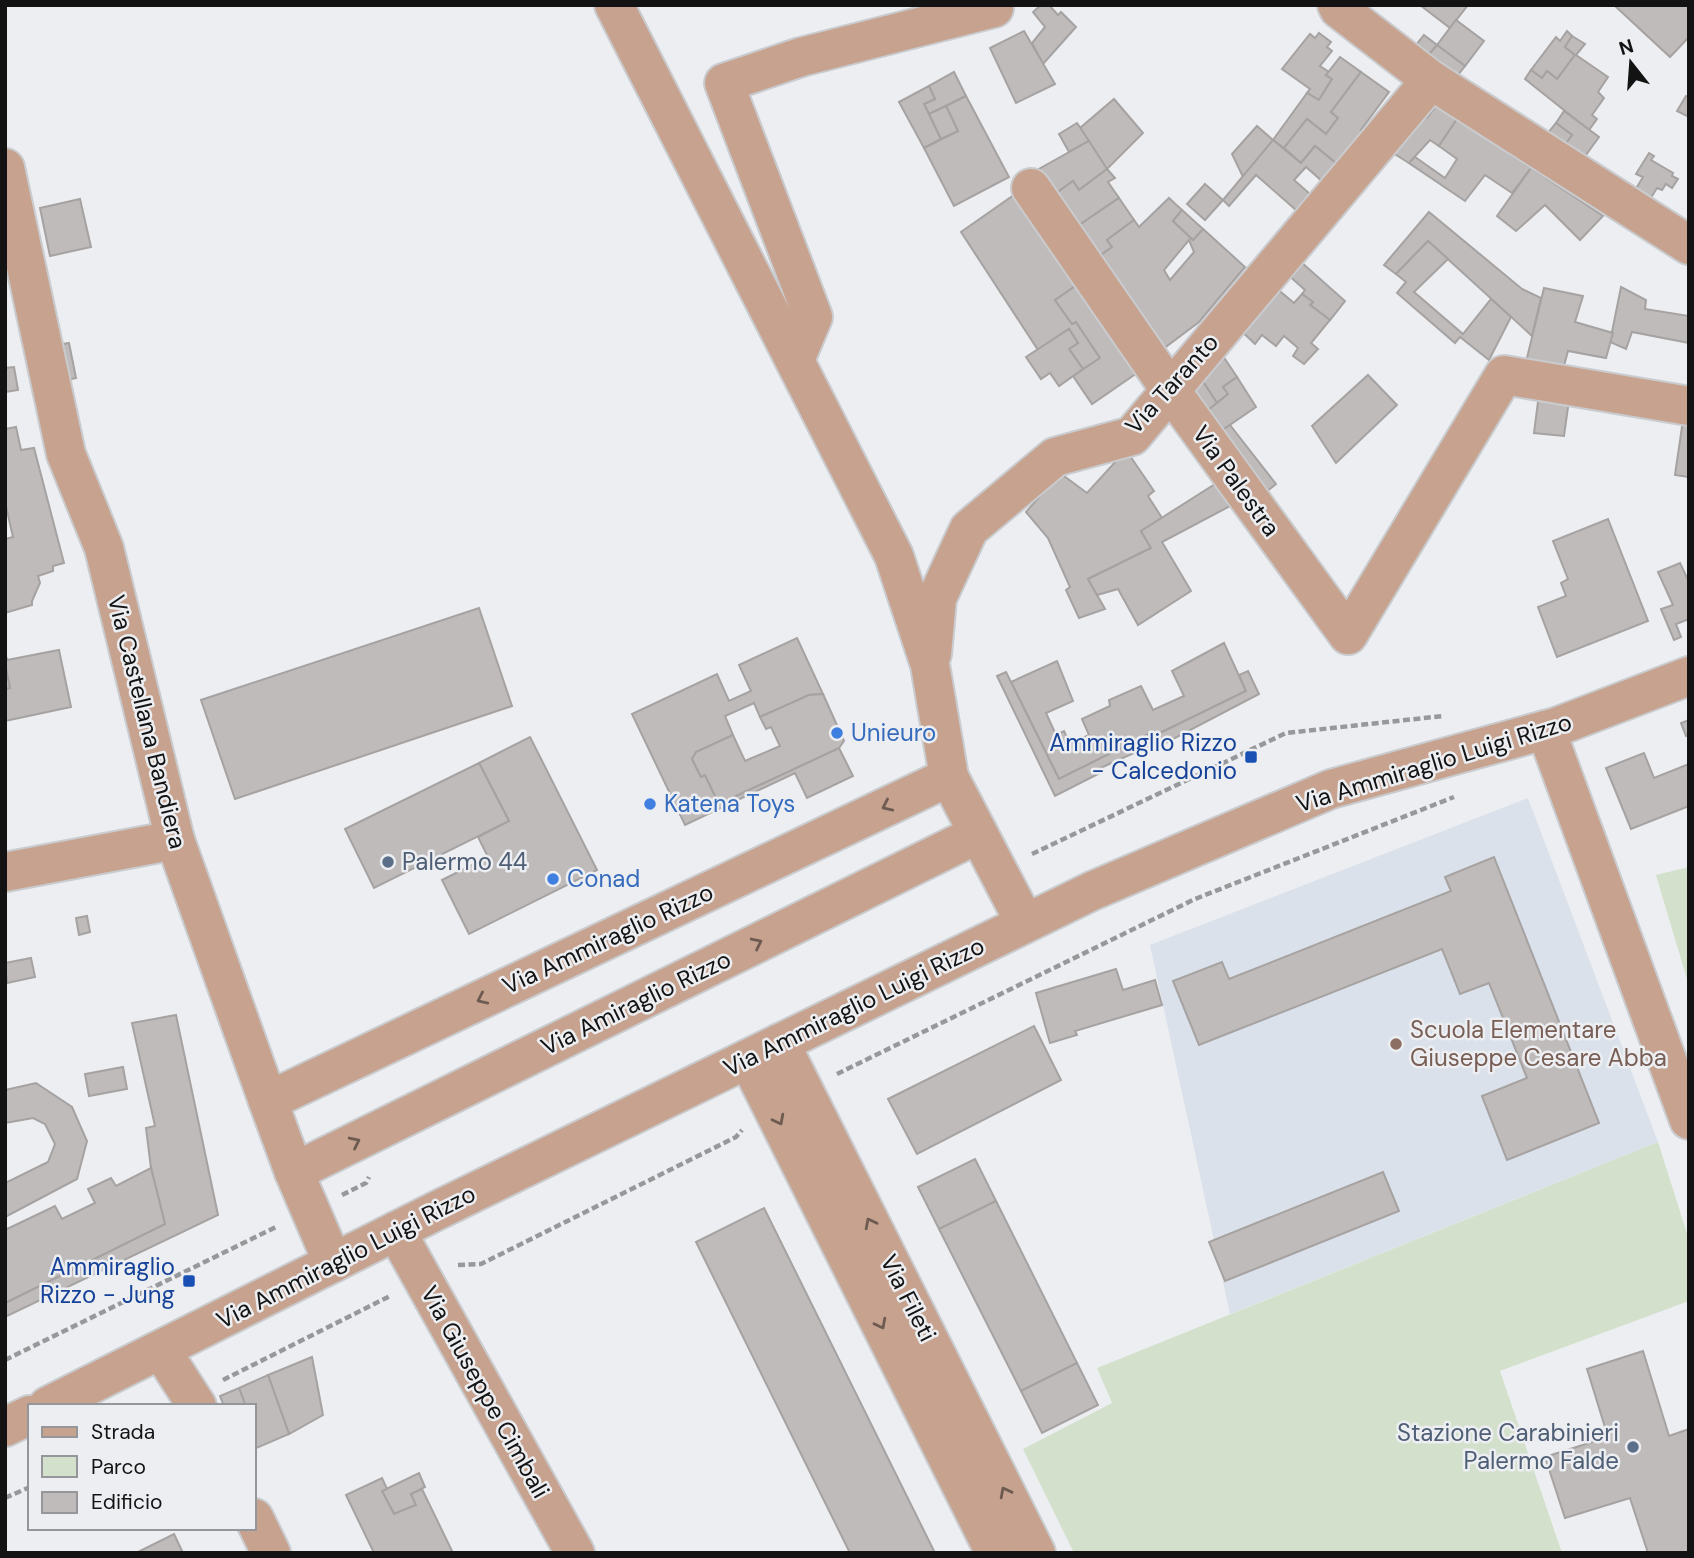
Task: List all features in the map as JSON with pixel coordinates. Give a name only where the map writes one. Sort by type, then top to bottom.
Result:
[{"type":"street","points":[[614,5],[894,556],[930,665],[948,777],[1025,923]]},
{"type":"street","points":[[1337,5],[1431,80],[1689,244]]},
{"type":"street","points":[[795,360],[813,317],[724,83],[801,57],[994,8]]},
{"type":"street","name":"Via Taranto","points":[[930,665],[937,598],[969,530],[1055,457],[1132,436],[1431,80]]},
{"type":"street","name":"Via Castellana Bandiera","points":[[7,181],[66,454],[104,548],[175,840],[294,1172],[333,1262]]},
{"type":"street","name":"Via Palestra","points":[[1031,188],[1171,391],[1348,635],[1504,375],[1689,406]]},
{"type":"street","name":"Via Ammiraglio Luigi Rizzo","points":[[52,1404],[333,1262],[1092,891],[1331,789],[1546,730],[1689,676]]},
{"type":"street","points":[[1546,730],[1689,1120]]},
{"type":"street","name":"Via Ammiraglio Rizzo","points":[[268,1101],[948,777]]},
{"type":"street","name":"Via Amiraglio Rizzo","points":[[294,1172],[978,834]]},
{"type":"street","points":[[5,872],[175,840]]},
{"type":"street","name":"Via Fileti","points":[[764,1051],[995,1553]]},
{"type":"street","name":"Via Fileti","points":[[788,1099],[1036,1553]]},
{"type":"street","name":"Via Giuseppe Cimbali","points":[[396,1231],[575,1553]]},
{"type":"street","points":[[161,1350],[194,1401]]},
{"type":"street","points":[[5,1427],[28,1416]]},
{"type":"street","points":[[256,1522],[271,1553]]},
{"type":"path","points":[[998,870],[1286,733],[1454,715]]},
{"type":"path","points":[[194,1401],[422,1280],[453,1265],[481,1264],[736,1137],[756,1116],[788,1099],[1195,899],[1460,795]]},
{"type":"path","points":[[5,1360],[366,1183],[372,1173]]},
{"type":"path","points":[[5,1498],[28,1487]]},
{"type":"shaded area","name":"Scuola Elementare Giuseppe Cesare Abba","points":[[1528,798],[1658,1142],[1230,1314],[1150,945]]},
{"type":"green space","points":[[1689,867],[1689,986],[1656,875]]},
{"type":"green space","points":[[1658,1142],[1689,1240],[1689,1301],[1500,1371],[1562,1553],[1074,1553],[1023,1449],[1112,1403],[1097,1368]]},
{"type":"building","points":[[1041,5],[1049,5],[1058,15],[1061,12],[1076,27],[1043,64],[1032,43],[1045,27],[1033,12]]},
{"type":"building","points":[[1420,5],[1468,5],[1450,28]]},
{"type":"building","points":[[1614,5],[1689,5],[1689,37],[1670,57]]},
{"type":"building","points":[[1456,20],[1484,41],[1465,66],[1437,45]]},
{"type":"building","points":[[1024,31],[1055,84],[1016,103],[990,48]]},
{"type":"building","points":[[1567,31],[1572,36],[1565,47],[1575,55],[1557,79],[1547,71],[1542,78],[1531,70],[1556,37],[1560,41]]},
{"type":"building","points":[[1319,33],[1331,42],[1327,47],[1332,51],[1320,66],[1329,72],[1326,75],[1332,79],[1319,100],[1307,93],[1310,89],[1282,69],[1310,34],[1315,38]]},
{"type":"building","points":[[1424,35],[1437,45],[1420,65],[1408,55]]},
{"type":"building","points":[[1572,36],[1585,44],[1576,55],[1608,77],[1598,92],[1604,98],[1592,115],[1597,119],[1589,130],[1525,79],[1531,70],[1542,78],[1547,71],[1557,79],[1575,55],[1565,47]]},
{"type":"building","points":[[1437,45],[1465,66],[1447,89],[1420,65]]},
{"type":"building","points":[[1340,57],[1361,72],[1331,112],[1338,118],[1326,134],[1307,119],[1284,148],[1273,140],[1307,93],[1319,100],[1332,79],[1326,75]]},
{"type":"building","points":[[954,72],[966,96],[929,114],[924,104],[935,99],[929,86]]},
{"type":"building","points":[[1361,72],[1389,92],[1361,130],[1363,132],[1337,164],[1315,146],[1301,163],[1284,148],[1307,119],[1326,134],[1338,118],[1331,112]]},
{"type":"building","points":[[929,86],[935,99],[924,104],[941,139],[924,148],[899,102]]},
{"type":"building","points":[[966,96],[1009,177],[954,206],[924,148],[958,131],[946,106]]},
{"type":"building","points":[[1686,96],[1689,98],[1689,117],[1677,111]]},
{"type":"building","points":[[1114,99],[1143,133],[1107,169],[1080,128]]},
{"type":"building","points":[[1437,105],[1457,119],[1439,146],[1430,140],[1409,163],[1385,148],[1415,111],[1427,118]]},
{"type":"building","points":[[946,106],[958,131],[941,139],[929,114]]},
{"type":"building","points":[[1564,111],[1599,137],[1578,166],[1558,154],[1572,135],[1556,123]]},
{"type":"building","points":[[1457,119],[1531,168],[1512,193],[1485,175],[1465,201],[1409,163],[1415,157],[1445,178],[1457,159],[1439,146]]},
{"type":"building","points":[[1077,123],[1089,141],[1069,152],[1059,134]]},
{"type":"building","points":[[1556,123],[1572,135],[1558,154],[1540,143]]},
{"type":"building","points":[[1257,126],[1273,140],[1243,177],[1232,154]]},
{"type":"building","points":[[1273,140],[1301,163],[1315,146],[1337,164],[1322,181],[1306,167],[1294,180],[1310,194],[1296,210],[1256,175],[1229,206],[1223,200]]},
{"type":"building","points":[[1089,141],[1107,169],[1079,190],[1073,181],[1047,200],[1028,175]]},
{"type":"building","points":[[1649,153],[1654,156],[1651,160],[1678,179],[1672,188],[1666,184],[1662,190],[1657,188],[1649,201],[1634,192],[1643,177],[1636,174]]},
{"type":"building","points":[[1531,168],[1603,216],[1580,240],[1545,205],[1516,231],[1497,216]]},
{"type":"building","points":[[1107,169],[1115,178],[1108,182],[1119,198],[1069,232],[1047,200],[1073,181],[1079,190]]},
{"type":"building","points":[[1205,184],[1223,200],[1205,220],[1187,204]]},
{"type":"building","points":[[1014,195],[1077,285],[1055,300],[1072,324],[1076,322],[1100,358],[1083,369],[1069,349],[1078,343],[1069,329],[1038,350],[961,232]]},
{"type":"building","points":[[1119,198],[1134,220],[1107,240],[1112,247],[1090,263],[1069,232]]},
{"type":"building","points":[[1169,198],[1182,210],[1173,221],[1193,240],[1203,229],[1245,267],[1199,322],[1155,355],[1090,263],[1112,247],[1107,240],[1134,220],[1139,227]],"holes":[[[1189,240],[1194,252],[1170,280],[1164,270]]]},
{"type":"building","points":[[80,199],[91,247],[50,256],[40,208]]},
{"type":"building","points":[[1182,210],[1203,229],[1193,240],[1173,221]]},
{"type":"building","points":[[1429,212],[1522,289],[1541,298],[1532,336],[1428,241],[1396,274],[1384,265]]},
{"type":"building","points":[[1428,241],[1448,259],[1414,292],[1463,334],[1491,299],[1511,317],[1489,360],[1460,337],[1455,343],[1397,293],[1406,282],[1396,274]]},
{"type":"building","points":[[1292,254],[1345,301],[1330,320],[1310,305],[1313,302],[1302,294],[1305,290],[1287,274]]},
{"type":"building","points":[[1077,285],[1137,373],[1092,404],[1073,376],[1100,358],[1076,322],[1072,324],[1055,300]]},
{"type":"building","points":[[1275,287],[1294,303],[1302,294],[1313,302],[1310,305],[1330,320],[1311,343],[1318,349],[1304,364],[1293,356],[1298,348],[1284,336],[1276,346],[1262,335],[1255,344],[1234,324]]},
{"type":"building","points":[[1621,287],[1646,300],[1645,309],[1689,316],[1689,343],[1632,332],[1626,349],[1610,342]]},
{"type":"building","points":[[1544,288],[1583,296],[1575,322],[1613,333],[1606,358],[1568,351],[1562,373],[1525,366]]},
{"type":"building","points":[[1069,329],[1078,343],[1069,349],[1083,369],[1059,386],[1050,373],[1041,379],[1026,357]]},
{"type":"building","points":[[69,343],[76,378],[58,382],[51,346]]},
{"type":"building","points":[[1217,347],[1237,377],[1223,387],[1228,394],[1217,403],[1196,371]]},
{"type":"building","points":[[14,367],[18,390],[5,392],[5,368]]},
{"type":"building","points":[[1196,371],[1217,403],[1202,415],[1183,386]]},
{"type":"building","points":[[1368,375],[1397,405],[1336,463],[1312,426]]},
{"type":"building","points":[[1237,377],[1256,407],[1215,435],[1202,415],[1228,394],[1223,387]]},
{"type":"building","points":[[1539,394],[1569,400],[1564,436],[1534,433]]},
{"type":"building","points":[[1683,420],[1689,421],[1689,477],[1675,475]]},
{"type":"building","points":[[1230,425],[1276,484],[1256,500],[1210,438]]},
{"type":"building","points":[[16,427],[21,450],[34,448],[64,563],[53,566],[53,571],[38,576],[40,583],[32,605],[5,613],[5,539],[13,537],[5,502],[5,429]]},
{"type":"building","points":[[1126,450],[1154,491],[1148,496],[1162,518],[1141,531],[1151,548],[1088,579],[1105,609],[1079,618],[1066,590],[1070,587],[1048,538],[1026,512],[1060,473],[1087,493]]},
{"type":"building","points":[[1215,484],[1232,505],[1162,542],[1191,591],[1138,625],[1118,589],[1097,595],[1088,579],[1151,548],[1141,531]]},
{"type":"building","points":[[1608,519],[1648,621],[1557,657],[1538,607],[1566,596],[1561,583],[1568,579],[1553,541]]},
{"type":"building","points":[[1680,563],[1687,578],[1689,577],[1689,619],[1676,624],[1681,637],[1674,640],[1661,609],[1673,605],[1658,572]]},
{"type":"building","points":[[479,608],[512,706],[235,799],[201,700]]},
{"type":"building","points":[[797,638],[823,694],[809,695],[760,717],[754,703],[725,716],[733,735],[696,752],[692,759],[701,777],[705,775],[716,798],[723,802],[839,748],[853,776],[807,798],[795,773],[685,825],[632,714],[717,674],[729,701],[751,691],[739,665]]},
{"type":"building","points":[[1224,643],[1246,691],[1152,737],[1149,734],[1059,779],[1011,682],[1057,661],[1073,701],[1046,713],[1056,735],[1064,731],[1070,744],[1089,735],[1082,719],[1110,706],[1109,700],[1141,686],[1153,710],[1184,696],[1172,671]]},
{"type":"building","points":[[59,650],[71,707],[5,721],[5,689],[10,688],[5,669],[5,652],[7,660]]},
{"type":"building","points":[[5,669],[10,688],[5,689]]},
{"type":"building","points":[[1248,671],[1259,694],[1156,748],[1154,744],[1096,770],[1098,774],[1055,796],[997,676],[1006,672],[1059,779],[1149,734],[1152,737],[1246,691],[1239,675]]},
{"type":"building","points":[[823,694],[844,741],[839,748],[723,802],[716,798],[705,775],[701,777],[692,759],[696,752],[733,735],[745,761],[780,746],[771,727],[766,729],[760,717],[809,695]]},
{"type":"building","points":[[1689,720],[1689,735],[1686,736],[1681,723]]},
{"type":"building","points":[[530,737],[597,870],[469,934],[442,880],[488,857],[478,837],[509,821],[479,763]]},
{"type":"building","points":[[1644,753],[1654,778],[1689,764],[1689,806],[1631,829],[1606,768]]},
{"type":"building","points":[[479,763],[509,821],[374,888],[345,829]]},
{"type":"building","points":[[1494,857],[1599,1123],[1507,1160],[1482,1096],[1527,1078],[1489,983],[1460,994],[1442,949],[1199,1045],[1173,981],[1222,962],[1229,979],[1451,891],[1445,877]]},
{"type":"building","points":[[87,916],[90,932],[79,935],[76,918]]},
{"type":"building","points":[[31,958],[35,977],[7,983],[5,963]]},
{"type":"building","points":[[1116,969],[1123,990],[1155,980],[1162,1005],[1075,1031],[1077,1035],[1050,1043],[1036,993]]},
{"type":"building","points":[[176,1015],[218,1215],[5,1317],[5,1303],[165,1224],[151,1168],[146,1128],[155,1126],[132,1023]]},
{"type":"building","points":[[1034,1026],[1061,1080],[917,1154],[888,1099]]},
{"type":"building","points":[[123,1067],[127,1089],[89,1096],[85,1074]]},
{"type":"building","points":[[36,1083],[72,1107],[87,1141],[77,1179],[5,1217],[5,1183],[48,1162],[55,1144],[45,1124],[33,1118],[5,1123],[5,1090]]},
{"type":"building","points":[[975,1159],[996,1201],[939,1229],[918,1187]]},
{"type":"building","points":[[151,1168],[165,1224],[5,1303],[5,1230],[55,1206],[62,1219],[95,1203],[88,1189],[111,1178],[116,1186]]},
{"type":"building","points":[[1383,1172],[1399,1211],[1225,1281],[1209,1242]]},
{"type":"building","points":[[996,1201],[1077,1363],[1021,1391],[939,1229]]},
{"type":"building","points":[[764,1208],[935,1553],[850,1553],[696,1242]]},
{"type":"building","name":"Stazione Carabinieri Palermo Falde","points":[[1643,1351],[1669,1436],[1689,1429],[1689,1553],[1648,1553],[1630,1498],[1565,1518],[1545,1457],[1608,1437],[1587,1369]]},
{"type":"building","points":[[312,1357],[323,1415],[289,1434],[268,1375]]},
{"type":"building","points":[[1077,1363],[1098,1405],[1042,1433],[1021,1391]]},
{"type":"building","points":[[268,1375],[289,1434],[256,1448],[256,1404],[245,1404],[239,1388]]},
{"type":"building","points":[[239,1388],[245,1404],[223,1404],[220,1396]]},
{"type":"building","points":[[419,1473],[425,1487],[411,1494],[416,1505],[394,1514],[382,1491]]},
{"type":"building","points":[[382,1478],[387,1489],[382,1491],[394,1514],[416,1505],[411,1494],[422,1489],[453,1553],[374,1553],[346,1495]]},
{"type":"building","points":[[174,1534],[183,1553],[136,1553]]},
{"type":"place","name":"Unieuro","points":[[837,733]]},
{"type":"place","name":"Ammiraglio Rizzo - Calcedonio","points":[[1251,757]]},
{"type":"place","name":"Katena Toys","points":[[650,804]]},
{"type":"place","name":"Palermo 44","points":[[388,862]]},
{"type":"place","name":"Conad","points":[[553,879]]},
{"type":"place","name":"Scuola Elementare Giuseppe Cesare Abba","points":[[1396,1044]]},
{"type":"place","name":"Ammiraglio Rizzo - Jung","points":[[189,1281]]},
{"type":"place","name":"Stazione Carabinieri Palermo Falde","points":[[1633,1447]]}]
